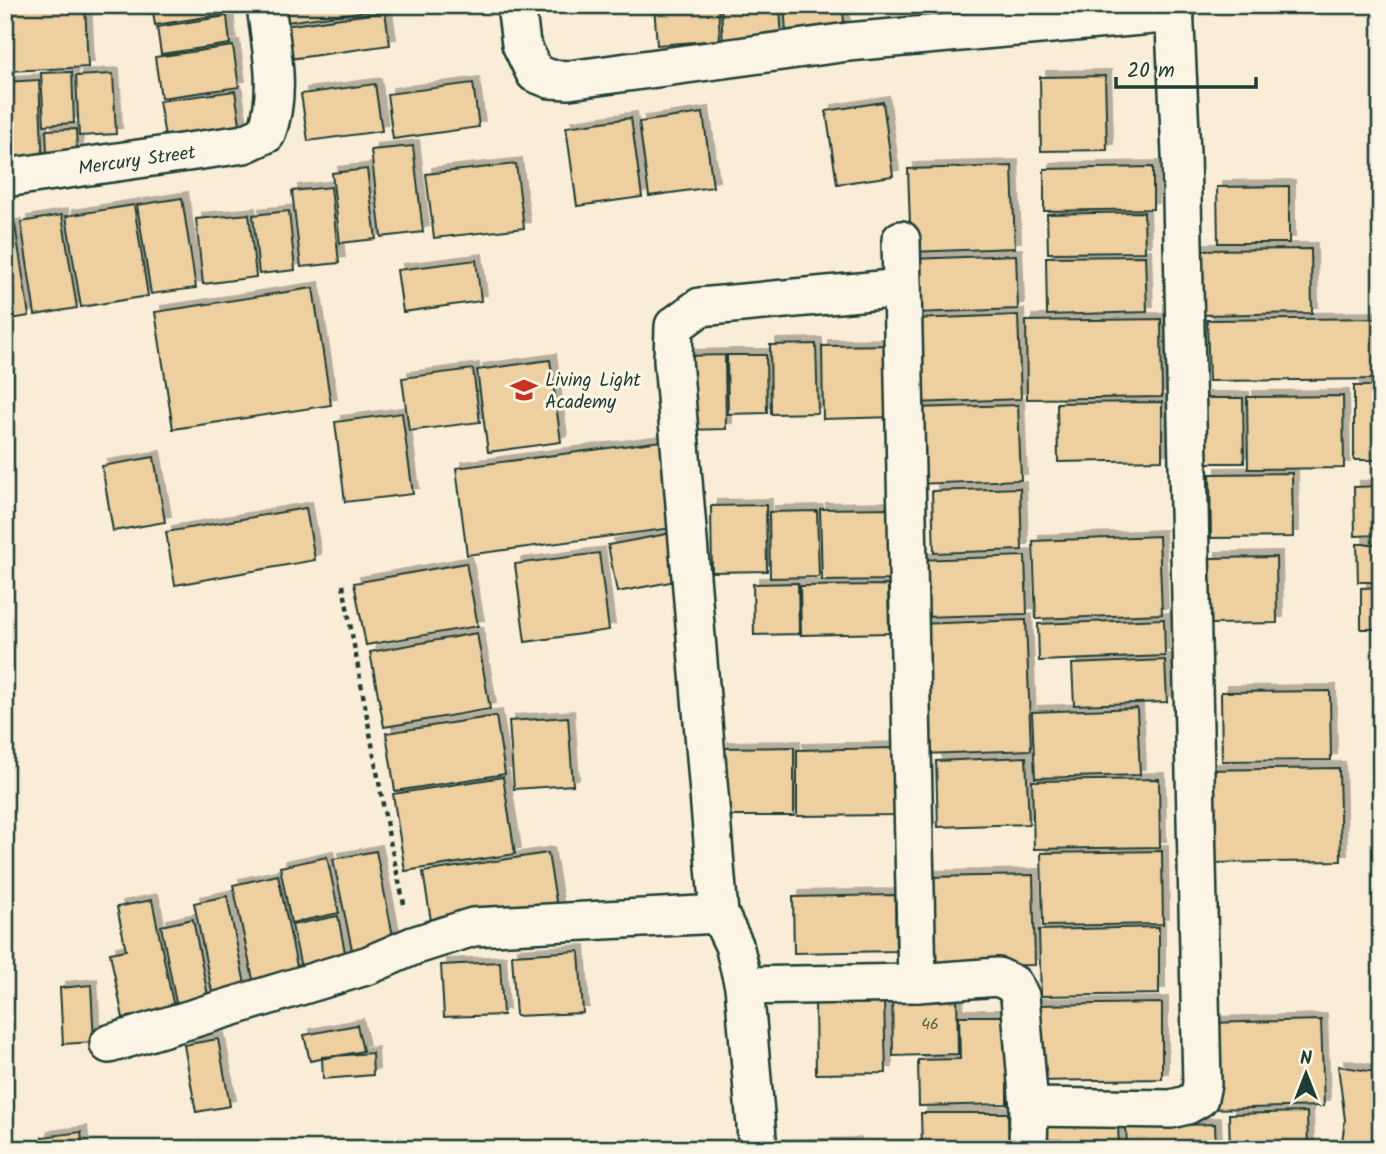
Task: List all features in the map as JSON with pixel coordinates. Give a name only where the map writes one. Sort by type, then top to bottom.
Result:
[{"type":"street","name":"Mercury Street","points":[[5,178],[244,144],[266,134],[274,115],[275,90],[266,5]]},
{"type":"street","points":[[516,5],[521,44],[535,73],[550,79],[569,80],[848,42],[1174,9],[1181,154],[1202,1084],[1199,1098],[1187,1105],[1171,1109],[1029,1107]]},
{"type":"street","points":[[901,240],[917,983]]},
{"type":"street","points":[[758,1149],[744,986],[734,945],[719,914],[673,360],[674,326],[700,307],[902,288]]},
{"type":"street","points":[[110,1044],[369,965],[413,946],[473,927],[719,914]]},
{"type":"street","points":[[744,986],[917,983],[998,977],[1013,984],[1020,996],[1029,1107],[1028,1149]]},
{"type":"path","points":[[343,585],[389,837],[413,946]]},
{"type":"building","points":[[7,5],[85,5],[88,67],[10,71]]},
{"type":"building","points":[[152,5],[224,5],[225,14],[155,25]]},
{"type":"building","points":[[283,5],[382,5],[382,9],[286,22]]},
{"type":"building","points":[[654,5],[718,5],[720,40],[657,45]]},
{"type":"building","points":[[721,5],[780,5],[782,43],[723,47]]},
{"type":"building","points":[[784,5],[843,5],[844,28],[786,32]]},
{"type":"building","points":[[847,5],[886,5],[887,8],[847,11]]},
{"type":"building","points":[[957,5],[1023,5],[1023,13],[958,17]]},
{"type":"building","points":[[385,12],[390,45],[275,61],[270,28]]},
{"type":"building","points":[[227,16],[230,44],[161,54],[157,27]]},
{"type":"building","points":[[5,29],[7,80],[5,80]]},
{"type":"building","points":[[233,46],[239,87],[161,98],[155,57]]},
{"type":"building","points":[[72,72],[74,123],[44,125],[41,73]]},
{"type":"building","points":[[113,74],[116,134],[79,136],[76,76]]},
{"type":"building","points":[[1105,76],[1107,150],[1041,151],[1040,77]]},
{"type":"building","points":[[39,80],[43,167],[5,168],[5,82]]},
{"type":"building","points":[[473,83],[479,127],[393,139],[387,94]]},
{"type":"building","points":[[375,84],[382,131],[308,141],[301,94]]},
{"type":"building","points":[[235,91],[242,137],[167,149],[159,101]]},
{"type":"building","points":[[883,102],[893,176],[837,184],[826,111]]},
{"type":"building","points":[[703,113],[713,187],[649,196],[639,122]]},
{"type":"building","points":[[631,118],[642,197],[577,206],[566,127]]},
{"type":"building","points":[[76,129],[77,151],[47,153],[46,130]]},
{"type":"building","points":[[413,146],[423,232],[381,237],[371,150]]},
{"type":"building","points":[[516,164],[524,228],[434,238],[426,174]]},
{"type":"building","points":[[1012,166],[1015,248],[911,252],[908,169]]},
{"type":"building","points":[[1153,167],[1153,209],[1044,211],[1044,169]]},
{"type":"building","points":[[367,169],[376,239],[340,243],[332,173]]},
{"type":"building","points":[[1289,186],[1289,243],[1218,243],[1217,187]]},
{"type":"building","points":[[331,187],[339,263],[301,267],[292,191]]},
{"type":"building","points":[[182,198],[196,288],[151,294],[137,205]]},
{"type":"building","points":[[134,205],[148,296],[81,307],[66,216]]},
{"type":"building","points":[[289,211],[295,270],[259,274],[253,215]]},
{"type":"building","points":[[1144,212],[1145,252],[1048,253],[1047,214]]},
{"type":"building","points":[[249,214],[256,277],[203,284],[196,219]]},
{"type":"building","points":[[62,215],[77,308],[35,315],[21,222]]},
{"type":"building","points":[[15,225],[29,316],[5,320],[5,227]]},
{"type":"building","points":[[1311,249],[1312,313],[1199,315],[1199,250]]},
{"type":"building","points":[[1016,255],[1018,309],[915,313],[912,259]]},
{"type":"building","points":[[1145,256],[1147,312],[1047,315],[1046,257]]},
{"type":"building","points":[[476,260],[481,301],[403,312],[397,270]]},
{"type":"building","points":[[313,288],[331,405],[173,429],[155,312]]},
{"type":"building","points":[[1018,315],[1021,399],[916,403],[913,319]]},
{"type":"building","points":[[1381,318],[1381,379],[1209,381],[1207,320]]},
{"type":"building","points":[[1161,319],[1162,397],[1027,399],[1026,321]]},
{"type":"building","points":[[816,344],[818,413],[771,414],[770,345]]},
{"type":"building","points":[[895,345],[896,417],[823,419],[822,346]]},
{"type":"building","points":[[725,355],[726,429],[683,430],[682,356]]},
{"type":"building","points":[[727,355],[766,355],[767,413],[728,414]]},
{"type":"building","points":[[550,360],[561,442],[488,452],[477,370]]},
{"type":"building","points":[[473,369],[480,422],[409,431],[402,378]]},
{"type":"building","points":[[1354,386],[1381,386],[1381,460],[1354,460]]},
{"type":"building","points":[[1343,396],[1344,468],[1248,469],[1247,397]]},
{"type":"building","points":[[1201,398],[1243,398],[1244,463],[1202,463]]},
{"type":"building","points":[[1162,402],[1162,460],[1058,462],[1057,403]]},
{"type":"building","points":[[1018,405],[1021,480],[915,484],[911,408]]},
{"type":"building","points":[[402,413],[413,494],[345,502],[335,422]]},
{"type":"building","points":[[661,441],[673,528],[467,555],[456,468]]},
{"type":"building","points":[[154,457],[165,522],[113,531],[102,466]]},
{"type":"building","points":[[1292,473],[1293,537],[1211,538],[1210,474]]},
{"type":"building","points":[[1381,486],[1381,535],[1355,536],[1354,487]]},
{"type":"building","points":[[1020,488],[1022,550],[934,553],[932,491]]},
{"type":"building","points":[[766,505],[767,571],[712,572],[711,506]]},
{"type":"building","points":[[306,508],[315,560],[175,585],[166,532]]},
{"type":"building","points":[[892,508],[893,580],[822,581],[820,509]]},
{"type":"building","points":[[817,511],[819,577],[770,578],[769,512]]},
{"type":"building","points":[[672,533],[681,580],[617,592],[608,545]]},
{"type":"building","points":[[1159,536],[1162,614],[1036,619],[1033,541]]},
{"type":"building","points":[[1357,544],[1381,544],[1381,582],[1358,582]]},
{"type":"building","points":[[599,553],[609,630],[525,642],[515,564]]},
{"type":"building","points":[[1025,556],[1027,614],[921,617],[918,560]]},
{"type":"building","points":[[1276,557],[1277,623],[1211,624],[1210,558]]},
{"type":"building","points":[[466,563],[478,626],[366,645],[354,583]]},
{"type":"building","points":[[798,583],[799,634],[754,635],[753,584]]},
{"type":"building","points":[[888,585],[889,633],[801,635],[800,586]]},
{"type":"building","points":[[1381,587],[1381,629],[1361,629],[1361,588]]},
{"type":"building","points":[[1164,619],[1165,656],[1039,661],[1038,624]]},
{"type":"building","points":[[1026,620],[1031,750],[923,754],[918,624]]},
{"type":"building","points":[[477,633],[490,709],[384,727],[370,652]]},
{"type":"building","points":[[1165,660],[1167,702],[1074,705],[1072,664]]},
{"type":"building","points":[[1330,691],[1331,760],[1222,761],[1221,692]]},
{"type":"building","points":[[1137,708],[1140,775],[1035,778],[1032,712]]},
{"type":"building","points":[[496,716],[505,774],[395,791],[386,733]]},
{"type":"building","points":[[568,717],[573,785],[514,789],[509,721]]},
{"type":"building","points":[[794,747],[794,816],[723,816],[722,748]]},
{"type":"building","points":[[893,748],[894,815],[797,816],[797,750]]},
{"type":"building","points":[[1026,757],[1029,824],[938,827],[936,761]]},
{"type":"building","points":[[1339,768],[1341,861],[1205,863],[1204,770]]},
{"type":"building","points":[[503,777],[515,854],[405,871],[393,794]]},
{"type":"building","points":[[1159,779],[1160,847],[1034,849],[1032,781]]},
{"type":"building","points":[[376,851],[396,951],[354,959],[333,859]]},
{"type":"building","points":[[1162,851],[1163,924],[1043,926],[1041,853]]},
{"type":"building","points":[[548,853],[558,913],[433,933],[423,872]]},
{"type":"building","points":[[327,857],[339,913],[291,923],[280,867]]},
{"type":"building","points":[[278,875],[300,981],[255,989],[233,885]]},
{"type":"building","points":[[1033,875],[1035,965],[924,967],[923,877]]},
{"type":"building","points":[[895,895],[896,951],[794,953],[793,897]]},
{"type":"building","points":[[227,896],[248,999],[215,1006],[194,903]]},
{"type":"building","points":[[152,900],[174,1008],[123,1018],[110,953],[126,950],[117,907]]},
{"type":"building","points":[[338,916],[348,968],[303,977],[292,925]]},
{"type":"building","points":[[193,919],[210,1006],[178,1013],[161,926]]},
{"type":"building","points":[[1159,927],[1159,994],[1041,996],[1039,930]]},
{"type":"building","points":[[579,951],[583,1013],[516,1016],[512,955]]},
{"type":"building","points":[[500,962],[503,1015],[444,1017],[441,965]]},
{"type":"building","points":[[91,985],[94,1042],[63,1044],[60,988]]},
{"type":"building","points":[[957,990],[958,1054],[893,1056],[892,992]]},
{"type":"building","points":[[884,1000],[886,1073],[816,1074],[815,1001]]},
{"type":"building","points":[[1162,1003],[1162,1079],[1035,1081],[1034,1005]]},
{"type":"building","points":[[959,1016],[1007,1016],[1007,1104],[919,1106],[918,1060],[960,1059]]},
{"type":"building","points":[[1321,1020],[1324,1106],[1210,1109],[1208,1023]]},
{"type":"building","points":[[357,1025],[363,1051],[310,1061],[304,1035]]},
{"type":"building","points":[[218,1039],[230,1106],[196,1112],[184,1045]]},
{"type":"building","points":[[372,1053],[373,1075],[323,1079],[322,1057]]},
{"type":"building","points":[[1338,1066],[1381,1073],[1381,1149],[1341,1149],[1345,1120]]},
{"type":"building","points":[[1307,1112],[1308,1149],[1230,1149],[1229,1114]]},
{"type":"building","points":[[921,1113],[1008,1113],[1009,1149],[922,1149]]},
{"type":"building","points":[[1118,1124],[1119,1149],[1035,1149],[1034,1127]]},
{"type":"building","points":[[1215,1124],[1216,1149],[1127,1149],[1126,1127]]},
{"type":"building","points":[[81,1132],[83,1149],[43,1149],[42,1137]]},
{"type":"building","points":[[855,1144],[855,1149],[776,1149],[776,1146]]},
{"type":"place","name":"Living Light Academy","points":[[524,390]]}]
